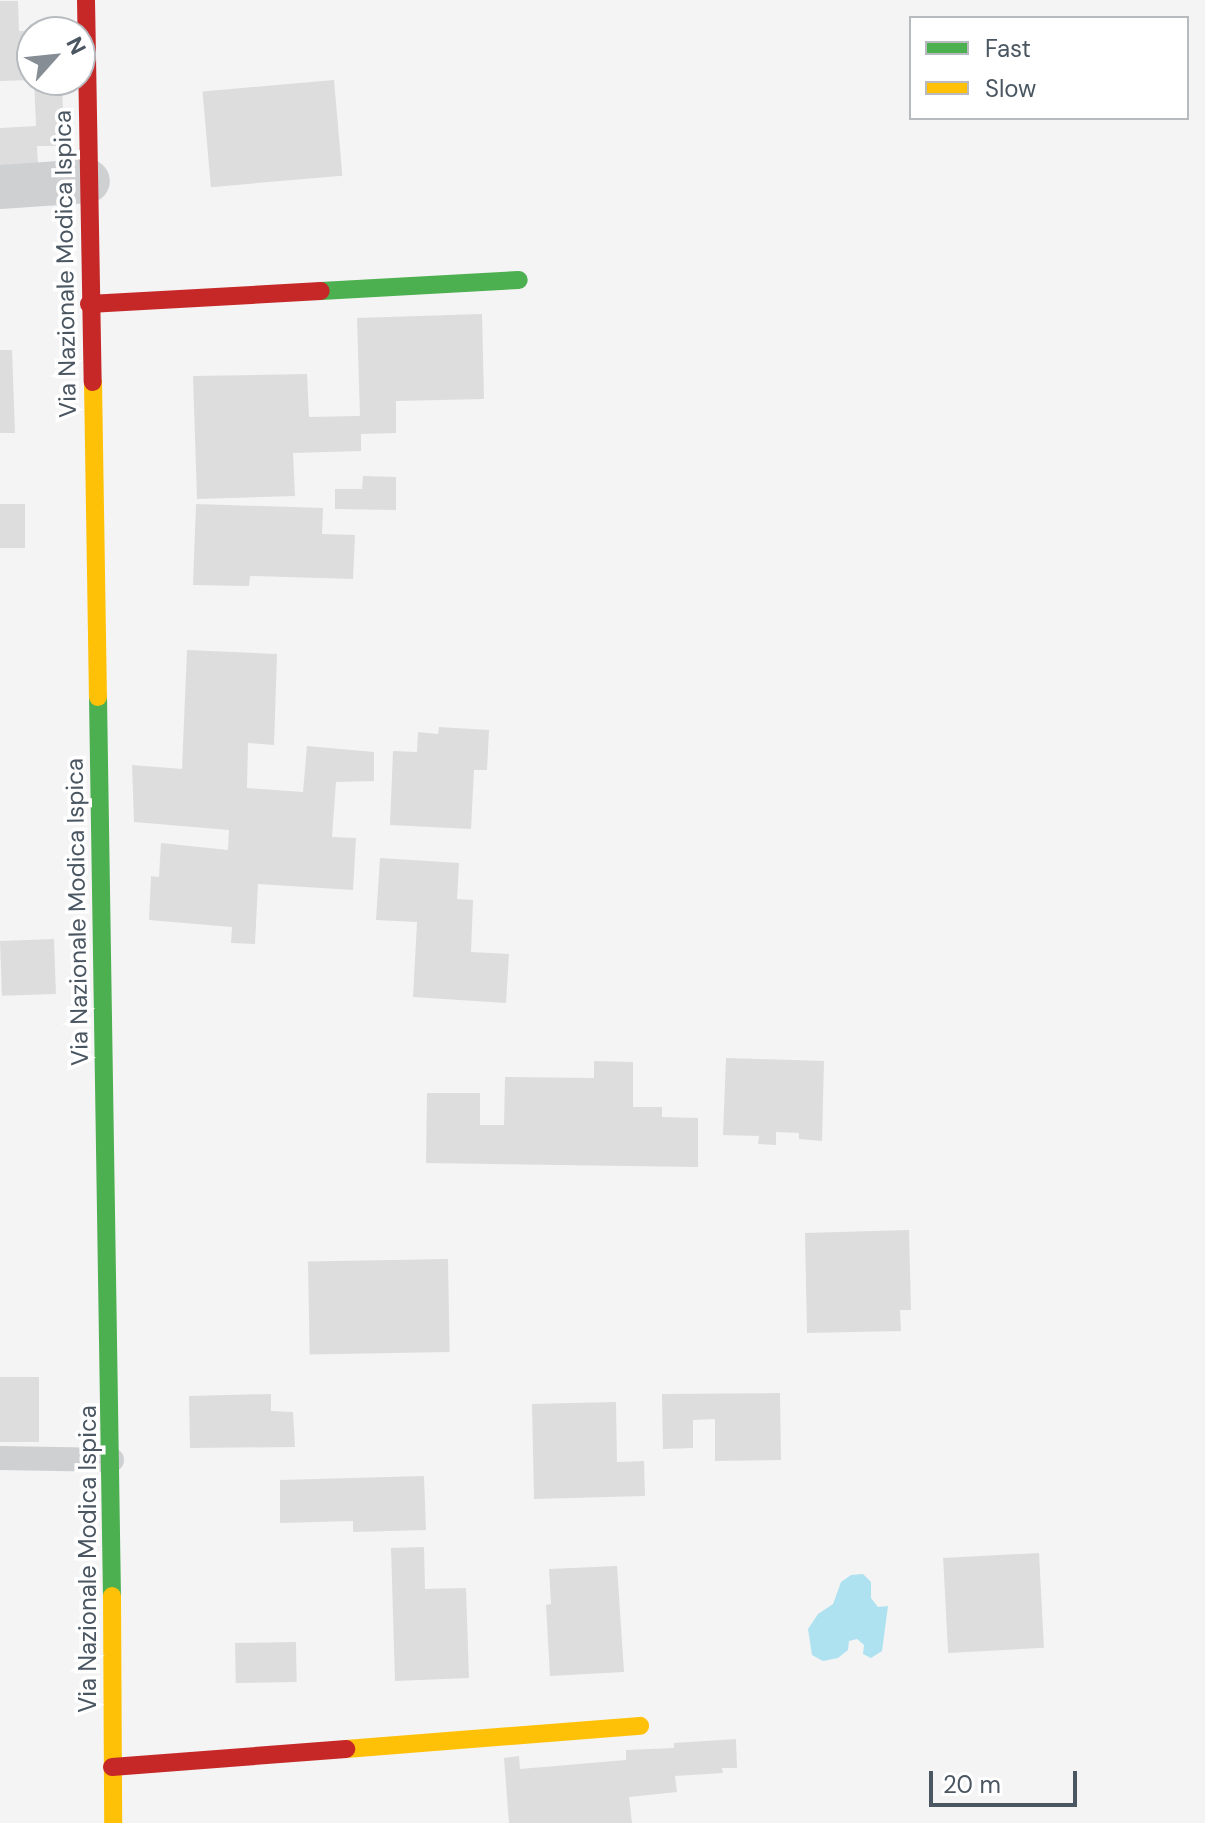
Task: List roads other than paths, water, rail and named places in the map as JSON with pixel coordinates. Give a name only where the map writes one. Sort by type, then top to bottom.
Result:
[{"type":"main road","name":"Via Nazionale Modica Ispica","points":[[86,0],[89,304],[112,1460],[113,1823]]},
{"type":"main road","points":[[89,304],[519,280]]},
{"type":"main road","points":[[112,1767],[640,1726]]},
{"type":"street","points":[[0,187],[88,181]]},
{"type":"lane","points":[[0,1458],[112,1460]]},
{"type":"water","points":[[863,1574],[871,1582],[871,1598],[878,1607],[888,1606],[882,1651],[871,1658],[863,1654],[864,1645],[857,1639],[849,1641],[848,1650],[838,1658],[823,1661],[812,1655],[808,1629],[818,1614],[833,1604],[841,1582],[851,1575]]}]
